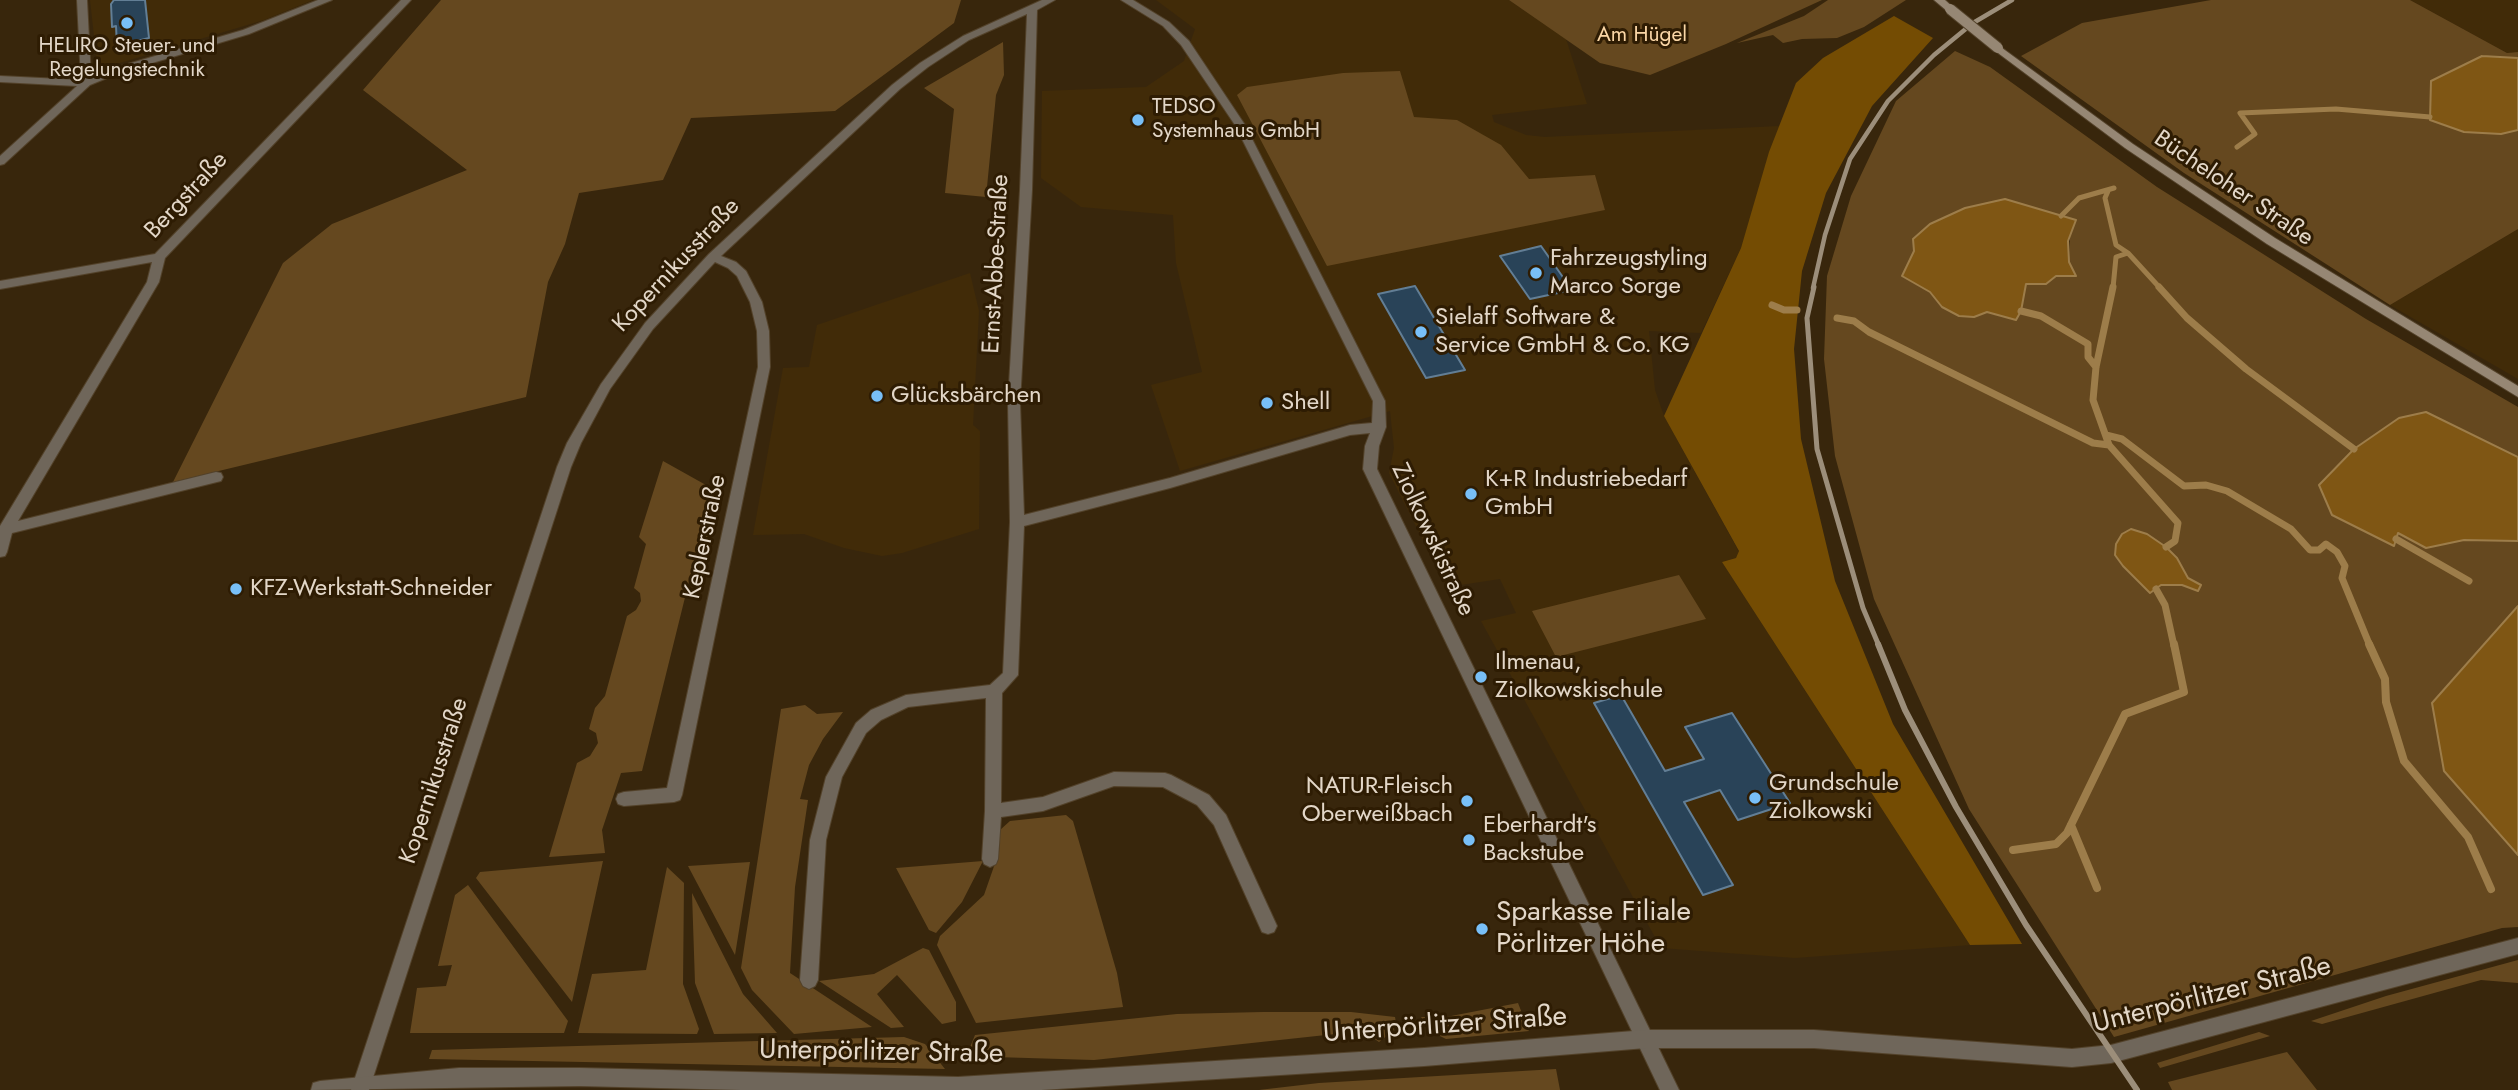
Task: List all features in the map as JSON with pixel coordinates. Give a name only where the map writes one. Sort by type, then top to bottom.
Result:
[{"type":"main road","name":"Bücheloher Straße","points":[[1939,0],[1998,48],[2129,146],[2271,241],[2518,392]]},
{"type":"street","points":[[82,0],[86,83]]},
{"type":"street","points":[[0,162],[86,83],[115,71],[246,32],[327,0]]},
{"type":"street","name":"Bergstraße","points":[[0,552],[3,530],[153,282],[159,257],[406,0]]},
{"type":"street","name":"Kopernikusstraße","points":[[361,1088],[506,641],[574,443],[625,357],[666,305],[713,257],[896,87],[966,38],[1050,0]]},
{"type":"street","name":"Ziolkowskistraße","points":[[1126,0],[1166,24],[1185,43],[1240,125],[1379,401],[1379,427],[1372,446],[1370,469],[1670,1090]]},
{"type":"street","name":"Ernst-Abbe-Straße","points":[[994,691],[1010,675],[1017,522],[1014,403],[1026,190],[1032,9]]},
{"type":"street","points":[[0,79],[86,83]]},
{"type":"street","points":[[0,285],[159,257]]},
{"type":"street","name":"Keplerstraße","points":[[624,799],[674,796],[764,367],[763,331],[756,302],[742,274],[732,265],[713,257]]},
{"type":"street","points":[[1017,522],[1170,483],[1350,430],[1379,427]]},
{"type":"street","points":[[3,530],[216,477]]},
{"type":"street","points":[[808,980],[818,840],[834,777],[856,737],[876,715],[906,701],[994,691],[990,859]]},
{"type":"street","points":[[993,811],[1043,804],[1114,779],[1165,780],[1203,800],[1220,820],[1268,926]]},
{"type":"street","name":"Unterpörlitzer Straße","points":[[320,1090],[459,1077],[580,1077],[958,1086],[1424,1057],[1646,1039],[1814,1039],[2072,1058],[2111,1054],[2518,946]]},
{"type":"shaded area","points":[[90,0],[313,0],[264,20],[113,65],[97,63]]},
{"type":"shaded area","points":[[1156,0],[1509,0],[1566,39],[1587,104],[1492,115],[1494,122],[1526,135],[1545,137],[1780,126],[1741,248],[1701,333],[1649,331],[1655,390],[1664,416],[1739,552],[1736,558],[1722,562],[1970,945],[1795,958],[1661,948],[1481,621],[1516,613],[1500,579],[1447,587],[1389,473],[1394,448],[1390,411],[1180,471],[1151,385],[1202,372],[1176,263],[1173,215],[1081,207],[1041,178],[1042,91],[1146,87],[1184,61],[1195,29]]},
{"type":"shaded area","points":[[2410,0],[2518,0],[2518,52],[2507,53]]},
{"type":"shaded area","points":[[1894,16],[1933,38],[1872,106],[1826,193],[1802,271],[1794,349],[1801,439],[1835,581],[1893,724],[2022,944],[1970,945],[1722,562],[1736,558],[1739,551],[1664,416],[1741,248],[1769,152],[1796,83],[1823,58]]},
{"type":"shaded area","points":[[2482,56],[2518,58],[2518,130],[2501,134],[2464,132],[2430,120],[2431,81]]},
{"type":"shaded area","points":[[2005,199],[2076,220],[2068,241],[2069,262],[2076,276],[2056,276],[2046,284],[2026,284],[2021,311],[2016,320],[1987,312],[1974,317],[1959,316],[1942,307],[1930,292],[1902,276],[1914,251],[1913,239],[1930,224],[1965,208]]},
{"type":"shaded area","points":[[2518,229],[2518,379],[2390,305]]},
{"type":"shaded area","name":"Glücksbärchen","points":[[970,273],[979,311],[973,425],[980,431],[979,529],[902,553],[882,556],[844,548],[804,534],[753,535],[783,368],[809,367],[817,325]]},
{"type":"shaded area","points":[[2426,412],[2518,457],[2518,541],[2464,540],[2426,548],[2398,533],[2394,546],[2332,515],[2319,485],[2354,449],[2399,418]]},
{"type":"shaded area","points":[[2131,529],[2147,534],[2166,547],[2177,558],[2188,578],[2201,585],[2198,591],[2182,585],[2161,585],[2150,593],[2115,555],[2116,544],[2122,534]]},
{"type":"shaded area","points":[[2518,606],[2518,855],[2444,771],[2432,703]]},
{"type":"green space","points":[[441,0],[961,0],[954,23],[835,111],[691,118],[663,180],[579,193],[565,244],[548,282],[526,397],[173,482],[283,263],[332,224],[467,170],[363,90]]},
{"type":"green space","name":"Am Hügel","points":[[1509,0],[1822,0],[1650,75],[1600,63]]},
{"type":"green space","points":[[1828,0],[1906,0],[1864,27],[1837,38],[1802,39],[1783,43],[1773,35],[1737,43],[1804,16]]},
{"type":"green space","points":[[2211,0],[2410,0],[2507,53],[2518,52],[2518,58],[2482,56],[2431,81],[2430,120],[2464,132],[2501,134],[2518,130],[2518,229],[2390,305],[2184,173],[2021,56],[2082,23]]},
{"type":"green space","points":[[1003,42],[1004,75],[996,95],[986,197],[945,193],[954,109],[924,88]]},
{"type":"green space","points":[[1955,51],[1990,67],[2157,187],[2366,319],[2518,407],[2518,457],[2426,412],[2399,418],[2395,545],[2397,532],[2426,548],[2464,540],[2518,541],[2518,606],[2432,703],[2444,771],[2518,855],[2518,927],[2502,928],[2114,1037],[1969,809],[1874,599],[1835,456],[1824,359],[1827,276],[1851,196],[1896,101]],"holes":[[[1947,217],[2070,232],[2069,262],[2062,277],[2056,276],[2046,284],[2025,284],[2021,311],[2016,320],[1987,312],[1974,317],[1942,307],[1930,292],[1902,276],[1930,224]],[[2177,558],[2188,578],[2201,585],[2161,585]]]},
{"type":"green space","points":[[1400,71],[1414,117],[1457,120],[1501,145],[1529,179],[1595,175],[1605,210],[1327,266],[1237,95],[1247,87],[1343,73]]},
{"type":"green space","points":[[663,461],[722,494],[707,548],[697,549],[642,771],[621,773],[602,830],[605,853],[549,857],[577,763],[590,756],[598,743],[596,733],[589,729],[595,708],[605,696],[627,616],[636,610],[641,601],[640,593],[634,588],[646,544],[639,537]]},
{"type":"green space","points":[[1679,575],[1706,619],[1556,657],[1532,611]]},
{"type":"green space","points":[[805,705],[817,714],[843,712],[823,739],[809,765],[800,799],[808,800],[795,887],[790,973],[872,1027],[794,1034],[752,990],[741,968],[781,709]]},
{"type":"green space","points":[[1066,815],[1073,821],[1117,973],[1123,1007],[976,1023],[937,945],[940,936],[984,895],[999,852],[1000,830],[1010,821]]},
{"type":"green space","points":[[603,861],[572,1002],[476,878],[480,872]]},
{"type":"green space","points":[[983,861],[962,902],[936,933],[929,930],[896,868]]},
{"type":"green space","points":[[750,862],[735,955],[688,866]]},
{"type":"green space","points":[[667,867],[684,883],[683,984],[699,1029],[697,1034],[578,1033],[592,974],[646,970]]},
{"type":"green space","points":[[468,885],[568,1021],[564,1033],[410,1033],[417,988],[446,986],[452,965],[438,966],[455,895]]},
{"type":"green space","points":[[692,893],[743,994],[777,1033],[714,1034],[695,983]]},
{"type":"green space","points":[[923,948],[929,950],[956,1002],[956,1021],[942,1024],[897,975],[877,994],[904,1027],[891,1028],[819,981],[874,974]]},
{"type":"green space","points":[[2518,960],[2518,983],[2481,980],[2322,1024],[2311,1021],[2386,996]]},
{"type":"green space","points":[[1518,1003],[1529,1031],[1446,1039],[1432,1032],[1421,1017],[1446,1017]]},
{"type":"green space","points":[[1351,1012],[1395,1017],[1396,1023],[1393,1031],[1379,1042],[1363,1031],[1094,1060],[995,1057],[981,1064],[968,1052],[975,1035],[1177,1014]]},
{"type":"green space","points":[[2259,1032],[2270,1036],[2160,1068],[2157,1063]]},
{"type":"green space","points":[[904,1037],[925,1044],[945,1069],[429,1059],[432,1050]]},
{"type":"green space","points":[[2287,1052],[2317,1090],[2172,1090],[2168,1082]]},
{"type":"green space","points":[[1556,1069],[1560,1090],[1259,1090],[1319,1083]]},
{"type":"building","name":"HELIRO Steuer- und Regelungstechnik","points":[[114,0],[145,0],[149,38],[117,46],[116,26],[112,27],[111,4]]},
{"type":"building","name":"Fahrzeugstyling Marco Sorge","points":[[1541,246],[1572,290],[1530,299],[1500,256]]},
{"type":"building","name":"Sielaff Software & Service GmbH & Co. KG","points":[[1415,286],[1465,370],[1426,378],[1378,294]]},
{"type":"building","name":"Grundschule Ziolkowski","points":[[1621,695],[1665,771],[1704,759],[1685,727],[1732,713],[1790,803],[1738,820],[1720,790],[1684,802],[1733,885],[1703,895],[1594,703]]},
{"type":"waterway","points":[[2237,147],[2255,134],[2240,113],[2336,109],[2430,117]]},
{"type":"waterway","points":[[2061,216],[2079,198],[2114,188]]},
{"type":"waterway","points":[[2108,191],[2105,198],[2116,245],[2128,253]]},
{"type":"waterway","points":[[2113,288],[2116,257],[2128,253]]},
{"type":"waterway","points":[[2128,253],[2160,288]]},
{"type":"waterway","points":[[2096,367],[2113,287]]},
{"type":"waterway","points":[[2159,287],[2187,318],[2246,369],[2354,449]]},
{"type":"waterway","points":[[1772,305],[1784,310],[1797,310]]},
{"type":"waterway","points":[[2021,311],[2041,316],[2088,344],[2088,357],[2096,367]]},
{"type":"waterway","points":[[1837,318],[1854,321],[1869,332],[2093,443],[2109,445]]},
{"type":"waterway","points":[[2096,367],[2093,400],[2109,445]]},
{"type":"waterway","points":[[2106,435],[2122,439],[2184,486],[2206,485],[2227,491],[2291,529],[2310,550],[2319,550],[2326,544],[2337,552],[2345,566],[2342,578],[2370,646]]},
{"type":"waterway","points":[[2109,445],[2178,523],[2175,541],[2166,547]]},
{"type":"waterway","points":[[2396,539],[2469,581]]},
{"type":"waterway","points":[[2156,589],[2165,605],[2174,646]]},
{"type":"waterway","points":[[2013,850],[2056,844],[2067,833],[2125,714],[2184,692],[2174,644]]},
{"type":"waterway","points":[[2369,644],[2385,679],[2386,702],[2404,761],[2468,837],[2491,889]]},
{"type":"waterway","points":[[2071,825],[2097,888]]},
{"type":"railway","points":[[1813,288],[1825,235],[1850,159],[1888,101],[1934,55],[1973,23],[2012,0]]},
{"type":"railway","points":[[1814,287],[1807,318],[1817,449],[1863,608],[1879,646]]},
{"type":"railway","points":[[1878,644],[1905,710],[1956,807],[2026,925],[2137,1090]]},
{"type":"place","name":"HELIRO Steuer- und Regelungstechnik","points":[[127,23]]},
{"type":"place","name":"TEDSO Systemhaus GmbH","points":[[1138,120]]},
{"type":"place","name":"Fahrzeugstyling Marco Sorge","points":[[1536,273]]},
{"type":"place","name":"Sielaff Software & Service GmbH & Co. KG","points":[[1421,332]]},
{"type":"place","name":"Glücksbärchen","points":[[877,396]]},
{"type":"place","name":"Shell","points":[[1267,403]]},
{"type":"place","name":"K+R Industriebedarf GmbH","points":[[1471,494]]},
{"type":"place","name":"KFZ-Werkstatt-Schneider","points":[[236,589]]},
{"type":"place","name":"Ilmenau, Ziolkowskischule","points":[[1481,677]]},
{"type":"place","name":"Grundschule Ziolkowski","points":[[1755,798]]},
{"type":"place","name":"NATUR-Fleisch Oberweißbach","points":[[1467,801]]},
{"type":"place","name":"Eberhardt's Backstube","points":[[1469,840]]},
{"type":"place","name":"Sparkasse Filiale Pörlitzer Höhe","points":[[1482,929]]}]
